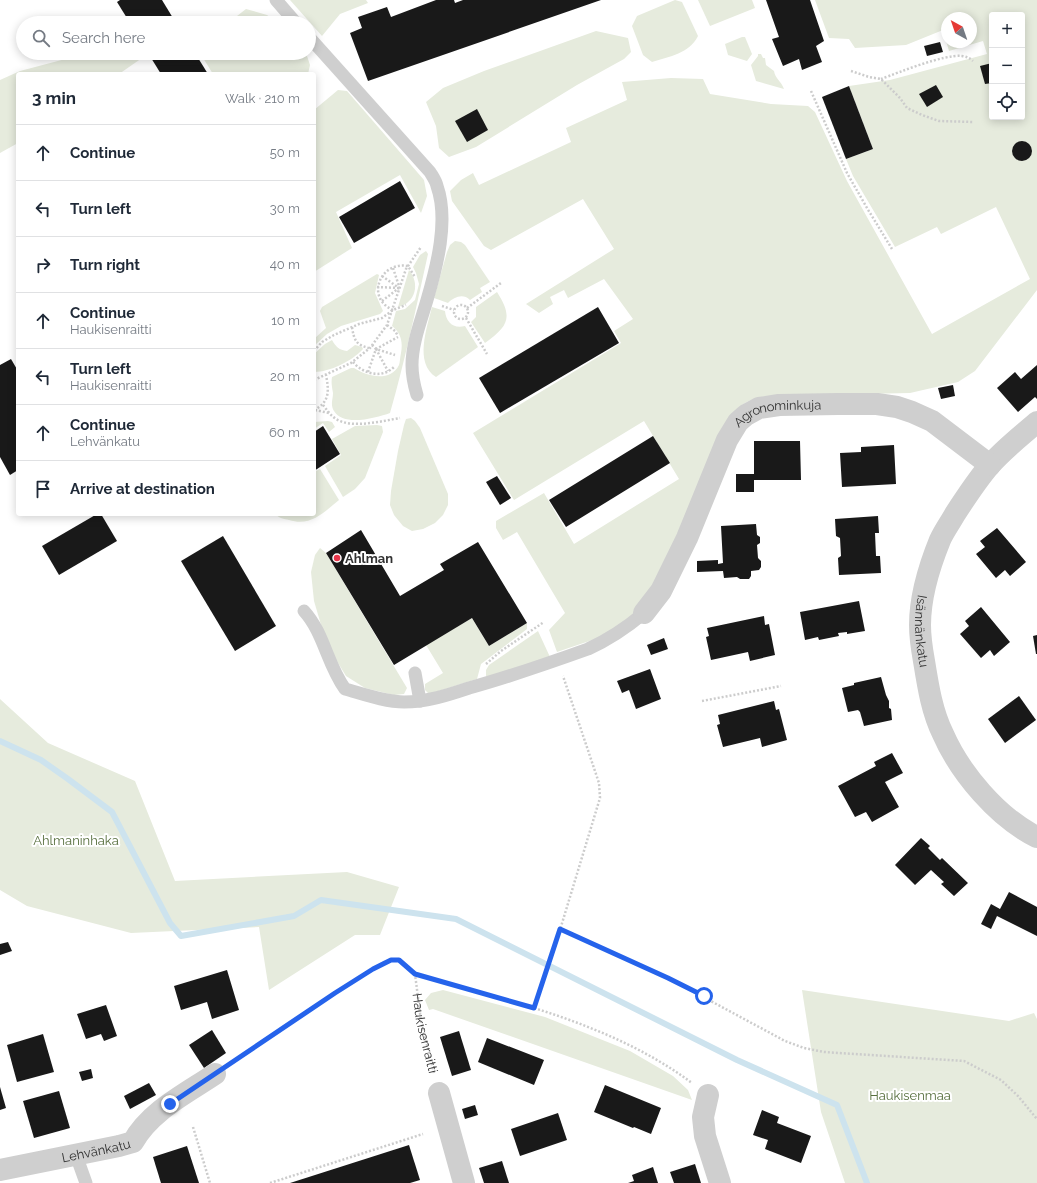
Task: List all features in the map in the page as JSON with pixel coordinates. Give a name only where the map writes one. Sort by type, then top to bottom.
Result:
[{"type":"street","name":"Agronominkuja","points":[[644,613],[661,592],[728,440],[738,422],[746,415],[759,408],[779,405],[838,404],[877,404],[897,407],[932,421],[990,465]]},
{"type":"street","name":"Isännänkatu","points":[[1037,422],[1014,441],[990,465],[967,494],[950,522],[941,539],[926,580],[920,626],[923,655],[933,707],[943,734],[958,763],[977,788],[1000,811],[1037,838]]},
{"type":"street","name":"Lehvänkatu","points":[[0,1170],[133,1142],[139,1130],[145,1124],[170,1104],[215,1074]]},
{"type":"street","points":[[439,1093],[464,1183]]},
{"type":"street","points":[[708,1095],[703,1117],[705,1136],[720,1183]]},
{"type":"lane","points":[[276,0],[290,16]]},
{"type":"lane","points":[[316,45],[430,172],[437,185],[442,217],[442,229],[431,286],[413,350],[413,382],[417,395]]},
{"type":"lane","points":[[304,611],[312,619],[332,669],[345,689],[403,702],[420,701],[439,697],[557,660],[603,642],[621,631],[644,613]]},
{"type":"lane","points":[[415,673],[420,701]]},
{"type":"lane","points":[[76,1155],[86,1183]]},
{"type":"path","points":[[851,71],[881,79],[929,62],[955,56],[969,58],[973,61]]},
{"type":"path","points":[[881,79],[900,98],[907,108],[922,115],[939,121],[974,122]]},
{"type":"path","points":[[811,91],[847,173],[866,208],[892,249]]},
{"type":"path","points":[[316,379],[353,362],[371,346],[388,325],[408,266],[442,217]]},
{"type":"path","points":[[393,310],[387,307],[378,295],[378,287],[382,276],[386,271],[393,268],[408,266]]},
{"type":"path","points":[[393,268],[400,288]]},
{"type":"path","points":[[382,276],[400,288]]},
{"type":"path","points":[[467,308],[500,283]]},
{"type":"path","points":[[378,287],[400,288]]},
{"type":"path","points":[[382,301],[400,288]]},
{"type":"path","points":[[466,318],[461,320],[454,314],[454,310],[459,305],[464,305],[467,308],[468,314],[466,318],[488,354]]},
{"type":"path","points":[[316,349],[322,342],[334,335],[382,318],[393,310]]},
{"type":"path","points":[[368,372],[376,349],[400,339],[395,331],[388,325]]},
{"type":"path","points":[[352,328],[356,342],[400,356]]},
{"type":"path","points":[[376,349],[388,371]]},
{"type":"path","points":[[353,362],[363,370],[378,374],[392,369],[396,364]]},
{"type":"path","points":[[316,409],[323,405],[327,398],[328,387],[326,375]]},
{"type":"path","points":[[323,405],[329,414]]},
{"type":"path","points":[[316,411],[329,414],[342,421],[363,424],[400,418]]},
{"type":"path","points":[[477,686],[484,666],[501,651],[544,622]]},
{"type":"path","points":[[534,1008],[553,953],[600,798],[598,783],[557,660]]},
{"type":"path","points":[[702,701],[781,686]]},
{"type":"path","points":[[560,929],[668,978],[785,1040],[804,1048],[837,1053],[964,1061],[1001,1080],[1018,1096],[1037,1119]]},
{"type":"path","name":"Haukisenraitti","points":[[215,1074],[373,969],[391,960],[399,960],[415,974],[420,1021],[439,1093]]},
{"type":"path","points":[[415,974],[534,1008],[615,1038],[675,1071],[708,1095]]},
{"type":"path","points":[[193,1127],[210,1183]]},
{"type":"path","points":[[270,1183],[423,1134]]},
{"type":"green space","points":[[290,0],[366,0],[368,3],[340,14],[322,36],[316,29],[316,16],[304,16]]},
{"type":"green space","points":[[675,0],[682,2],[698,36],[690,47],[684,51],[652,62],[643,55],[632,26],[637,16]]},
{"type":"green space","points":[[698,0],[752,0],[755,8],[710,26]]},
{"type":"green space","points":[[815,0],[1037,0],[1037,290],[975,371],[958,382],[910,393],[769,396],[753,399],[741,406],[732,414],[661,572],[639,607],[622,626],[601,637],[557,652],[549,630],[565,613],[517,532],[503,540],[496,528],[496,521],[544,493],[574,544],[679,479],[644,421],[514,500],[473,433],[621,343],[614,331],[633,319],[604,279],[568,298],[564,290],[550,297],[553,304],[539,313],[526,304],[614,249],[583,199],[491,250],[484,246],[452,201],[450,191],[461,180],[473,173],[479,185],[571,142],[566,128],[627,100],[622,82],[671,78],[703,79],[710,94],[771,104],[808,106],[815,112],[847,181],[932,334],[1030,279],[996,207],[941,234],[937,227],[895,247],[853,176],[846,159],[873,149],[849,86],[890,80],[987,54],[983,41],[977,43],[977,12],[941,12],[941,31],[906,45],[855,48],[849,39],[829,38]]},
{"type":"green space","points":[[246,9],[268,16],[237,16]]},
{"type":"green space","points":[[596,31],[628,38],[631,52],[624,59],[577,85],[476,147],[449,157],[439,148],[436,126],[426,102],[443,88],[484,71]]},
{"type":"green space","points":[[745,37],[752,54],[747,61],[728,55],[725,44]]},
{"type":"green space","points":[[948,48],[959,48],[949,51]]},
{"type":"green space","points":[[758,54],[761,54],[763,58],[765,58],[766,65],[774,71],[784,89],[756,81],[751,65]]},
{"type":"green space","points":[[62,60],[139,60],[122,72],[18,72]]},
{"type":"green space","points":[[204,60],[308,60],[310,65],[308,72],[212,72]]},
{"type":"green space","points":[[16,73],[16,144],[0,153],[0,80]]},
{"type":"green space","points":[[338,90],[347,91],[424,180],[427,196],[421,213],[400,175],[336,212],[352,248],[316,271],[316,108]]},
{"type":"green space","points":[[455,241],[461,242],[465,245],[490,282],[480,288],[482,292],[470,300],[462,296],[453,299],[448,303],[434,298],[447,252],[450,245]]},
{"type":"green space","points":[[426,251],[428,254],[390,413],[360,420],[345,419],[338,416],[332,406],[332,377],[351,368],[371,375],[384,376],[395,371],[399,365],[402,349],[401,341],[399,335],[392,326],[396,311],[405,309],[415,300],[419,284],[413,267],[420,255]]},
{"type":"green space","points":[[409,270],[414,281],[414,292],[409,301],[398,307]]},
{"type":"green space","points":[[377,274],[379,275],[375,293],[383,311],[380,314],[341,326],[327,334],[316,344],[316,337],[326,328],[320,311],[322,307]]},
{"type":"green space","points":[[497,292],[505,308],[507,315],[506,320],[504,326],[485,343],[471,322],[476,317],[476,307]]},
{"type":"green space","points":[[432,307],[445,311],[451,324],[461,327],[465,326],[478,347],[436,377],[429,371],[425,363],[424,354],[425,335]]},
{"type":"green space","points":[[332,340],[336,346],[342,350],[347,351],[355,345],[362,347],[363,349],[347,362],[334,368],[316,372],[316,352]]},
{"type":"green space","points":[[411,418],[420,428],[448,494],[448,505],[443,515],[435,523],[423,529],[412,531],[403,526],[394,515],[390,505],[398,451],[404,425],[406,419]]},
{"type":"green space","points":[[316,422],[332,422],[335,427],[329,432],[323,423],[316,428]]},
{"type":"green space","points":[[355,426],[382,426],[383,432],[365,478],[355,489],[343,497],[325,466],[341,455],[332,439]]},
{"type":"green space","points":[[320,469],[339,500],[317,517],[304,522],[297,522],[278,516],[316,516],[316,471]]},
{"type":"green space","points":[[320,548],[326,553],[407,688],[404,694],[394,695],[365,688],[346,676],[327,645],[314,601],[311,572],[315,555]]},
{"type":"green space","points":[[472,618],[489,646],[527,623],[527,629],[481,664],[477,679],[429,694],[425,690],[425,684],[443,673],[426,645]]},
{"type":"green space","points":[[538,631],[550,657],[491,679],[486,676],[486,670],[489,665]]},
{"type":"green space","name":"Ahlmaninhaka","points":[[0,699],[48,743],[135,781],[175,881],[347,872],[399,887],[380,935],[355,935],[269,990],[259,927],[131,933],[27,906],[0,890]]},
{"type":"green space","points":[[443,990],[545,1017],[630,1051],[673,1076],[688,1090],[692,1100],[433,1009],[429,1010],[425,1000],[431,993]]},
{"type":"green space","name":"Haukisenmaa","points":[[802,990],[1009,1021],[1034,1013],[1037,1019],[1037,1183],[845,1183],[821,1112]]},
{"type":"building","points":[[120,0],[162,0],[172,16],[126,16],[117,2]]},
{"type":"building","points":[[436,0],[454,0],[455,3],[463,0],[601,0],[368,81],[350,33],[362,28],[358,17],[387,7],[391,17]]},
{"type":"building","points":[[766,0],[810,0],[824,41],[816,46],[822,62],[802,70],[799,59],[783,66],[772,39],[779,37]]},
{"type":"building","points":[[940,42],[943,52],[927,56],[924,46]]},
{"type":"building","points":[[152,60],[199,60],[207,72],[160,72]]},
{"type":"building","points":[[989,64],[989,83],[985,84],[980,66]]},
{"type":"building","points":[[936,85],[943,97],[927,107],[919,94]]},
{"type":"building","points":[[849,86],[873,149],[846,159],[822,97]]},
{"type":"building","points":[[477,109],[488,130],[467,142],[455,121]]},
{"type":"building","points":[[1022,141],[1029,144],[1032,151],[1029,158],[1022,161],[1015,158],[1012,151],[1015,144]]},
{"type":"building","points":[[400,181],[415,208],[354,243],[339,217]]},
{"type":"building","points":[[598,307],[619,343],[500,413],[479,378]]},
{"type":"building","points":[[11,359],[16,368],[16,471],[10,475],[0,457],[0,365]]},
{"type":"building","points":[[1037,365],[1037,399],[1035,397],[1018,412],[997,388],[1015,372],[1021,379]]},
{"type":"building","points":[[953,385],[955,396],[941,399],[938,388]]},
{"type":"building","points":[[323,426],[340,454],[316,470],[316,431]]},
{"type":"building","points":[[653,436],[670,463],[566,527],[549,500]]},
{"type":"building","points":[[754,441],[800,441],[801,480],[754,480],[754,492],[736,492],[736,474],[754,474]]},
{"type":"building","points":[[894,445],[896,484],[842,487],[840,453],[861,452],[861,447]]},
{"type":"building","points":[[497,476],[511,498],[500,505],[486,482]]},
{"type":"building","points":[[94,516],[102,516],[117,541],[59,575],[42,546]]},
{"type":"building","points":[[878,516],[879,533],[875,533],[876,556],[880,556],[881,573],[839,575],[838,558],[841,556],[840,538],[836,536],[835,519]]},
{"type":"building","points":[[756,524],[757,535],[760,537],[760,543],[757,545],[758,558],[761,561],[761,567],[759,570],[751,571],[751,576],[749,579],[740,579],[737,577],[724,578],[723,571],[697,572],[697,561],[718,560],[718,564],[723,563],[721,526]]},
{"type":"building","points":[[997,528],[1026,562],[1010,576],[1005,570],[996,578],[976,554],[985,547],[980,541]]},
{"type":"building","points":[[361,530],[400,596],[444,570],[440,564],[478,542],[527,623],[489,646],[472,618],[394,665],[326,553]]},
{"type":"building","points":[[223,536],[276,626],[235,651],[181,561]]},
{"type":"building","points":[[859,601],[865,631],[847,634],[847,632],[838,633],[839,636],[819,640],[818,637],[805,640],[800,612]]},
{"type":"building","points":[[981,607],[1010,642],[994,656],[990,650],[981,658],[960,634],[969,626],[965,621]]},
{"type":"building","points":[[764,616],[765,625],[769,624],[775,655],[750,661],[748,652],[711,660],[706,637],[709,636],[707,628]]},
{"type":"building","points":[[1037,635],[1037,654],[1036,654],[1033,636]]},
{"type":"building","points":[[664,638],[668,649],[651,655],[647,645]]},
{"type":"building","points":[[650,669],[661,699],[636,709],[629,690],[622,693],[617,681]]},
{"type":"building","points":[[881,677],[889,701],[892,720],[864,726],[858,710],[848,712],[842,688],[854,685],[854,683]]},
{"type":"building","points":[[1019,696],[1036,720],[1005,743],[988,719]]},
{"type":"building","points":[[774,701],[776,710],[779,709],[787,740],[762,747],[760,738],[723,747],[717,725],[720,724],[718,715]]},
{"type":"building","points":[[892,753],[903,773],[885,782],[899,807],[872,822],[866,812],[855,817],[838,786],[876,766],[874,762]]},
{"type":"building","points":[[921,838],[930,846],[928,848],[940,860],[942,858],[968,883],[954,896],[941,884],[944,882],[931,870],[915,885],[895,865]]},
{"type":"building","points":[[1009,892],[1037,907],[1037,936],[997,916],[991,929],[981,924],[991,904],[1000,909]]},
{"type":"building","points":[[8,942],[12,951],[0,955],[0,944]]},
{"type":"building","points":[[227,970],[239,1010],[212,1019],[207,1002],[181,1010],[174,986]]},
{"type":"building","points":[[106,1005],[117,1036],[104,1041],[101,1034],[86,1039],[77,1014]]},
{"type":"building","points":[[212,1030],[226,1053],[204,1068],[189,1045]]},
{"type":"building","points":[[459,1031],[471,1070],[452,1076],[440,1037]]},
{"type":"building","points":[[43,1034],[54,1072],[17,1082],[7,1045]]},
{"type":"building","points":[[487,1038],[544,1060],[534,1085],[478,1062]]},
{"type":"building","points":[[91,1069],[93,1078],[82,1081],[79,1072]]},
{"type":"building","points":[[149,1083],[156,1095],[130,1109],[124,1096]]},
{"type":"building","points":[[605,1085],[661,1108],[651,1134],[594,1112]]},
{"type":"building","points":[[0,1087],[6,1108],[0,1110]]},
{"type":"building","points":[[59,1091],[70,1128],[34,1138],[23,1101]]},
{"type":"building","points":[[475,1105],[478,1115],[465,1119],[462,1109]]},
{"type":"building","points":[[762,1110],[779,1117],[777,1123],[811,1136],[801,1163],[765,1149],[768,1140],[753,1135]]},
{"type":"building","points":[[558,1113],[567,1140],[520,1156],[511,1129]]},
{"type":"building","points":[[409,1145],[420,1180],[410,1183],[290,1183]]},
{"type":"building","points":[[187,1146],[199,1183],[161,1183],[153,1157]]},
{"type":"building","points":[[502,1161],[509,1183],[484,1183],[479,1168]]},
{"type":"building","points":[[695,1164],[701,1183],[674,1183],[670,1172]]},
{"type":"building","points":[[653,1167],[658,1183],[628,1183],[634,1181],[632,1175]]},
{"type":"waterway","points":[[0,741],[41,760],[112,812],[170,923],[181,936],[294,916],[321,900],[456,919],[737,1060],[837,1105],[867,1183]]},
{"type":"place","name":"Ahlman","points":[[337,558]]},
{"type":"route","points":[[170,1104],[335,993],[384,962],[391,960],[399,960],[415,974],[534,1008],[560,929],[704,996]]}]
